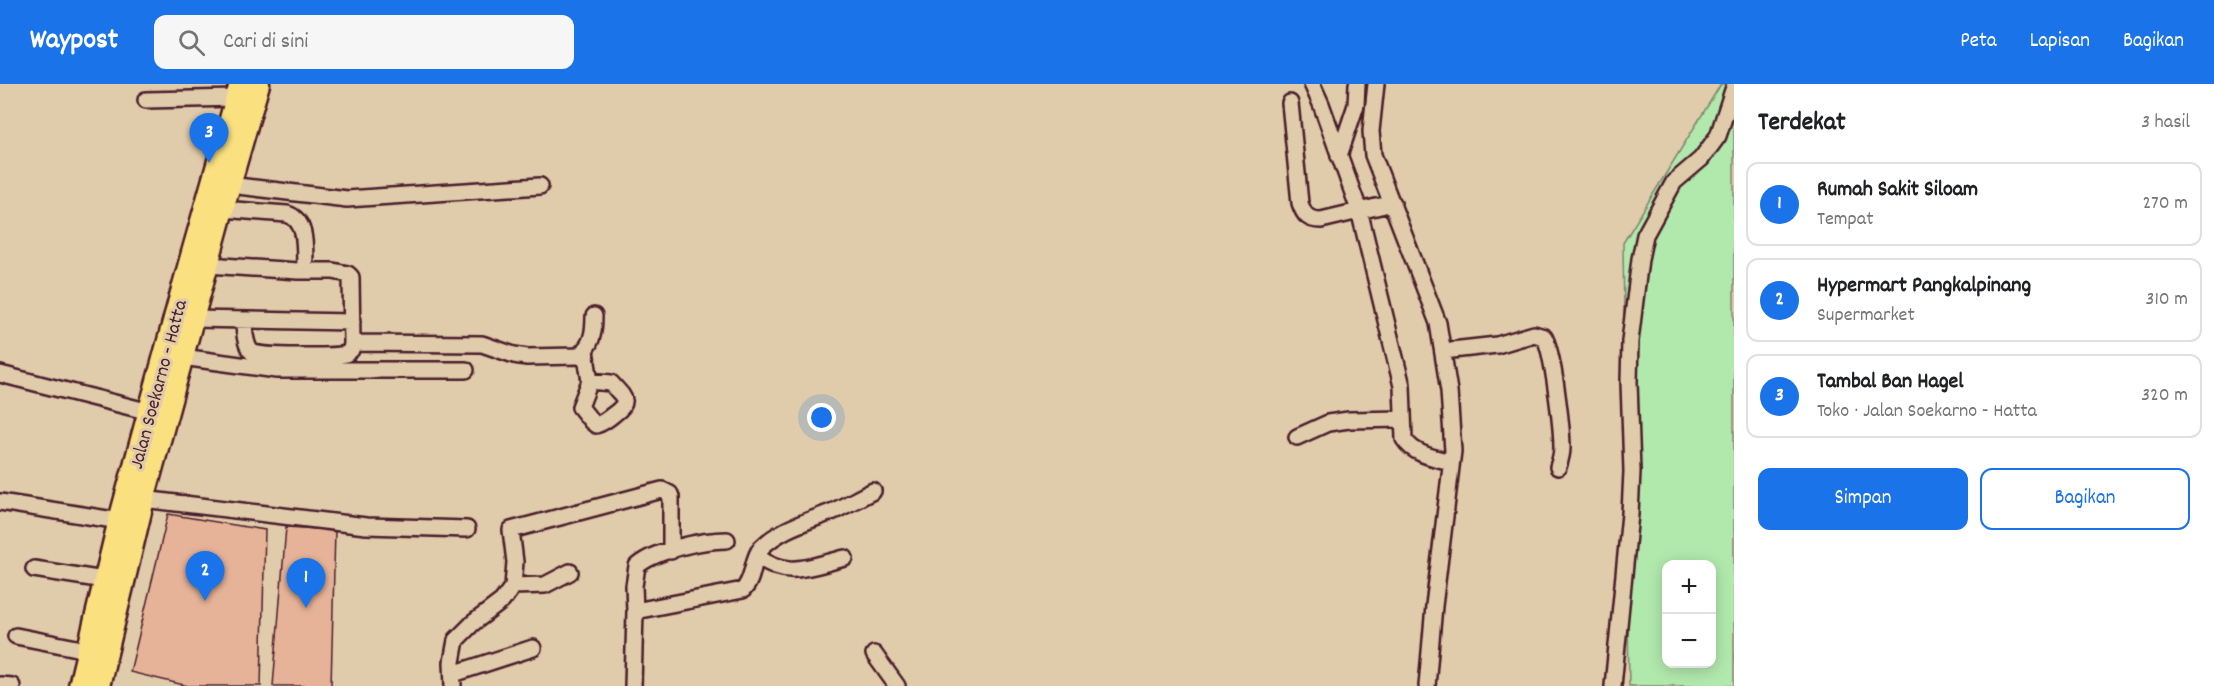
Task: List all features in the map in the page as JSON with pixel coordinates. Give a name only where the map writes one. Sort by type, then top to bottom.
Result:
[{"type":"highway","name":"Jalan Soekarno - Hatta","points":[[98,686],[143,499],[182,357],[191,319],[199,262],[222,209],[258,84]]},
{"type":"highway","name":"Jalan Soekarno - Hatta","points":[[80,686],[104,580],[150,412],[199,262],[239,91]]},
{"type":"street","points":[[1312,84],[1359,210],[1402,386],[1404,439],[1409,446],[1425,455],[1451,462]]},
{"type":"street","points":[[1339,156],[1356,105],[1357,84]]},
{"type":"street","points":[[1376,84],[1371,131],[1373,155],[1438,323],[1451,421],[1453,451],[1426,686]]},
{"type":"street","points":[[1612,686],[1630,514],[1632,471],[1630,341],[1640,259],[1645,236],[1674,182],[1701,159],[1718,136],[1734,87]]},
{"type":"street","points":[[146,100],[239,91]]},
{"type":"street","points":[[1290,103],[1300,203],[1304,215],[1321,220],[1393,203]]},
{"type":"street","points":[[229,185],[264,191],[347,199],[540,186]]},
{"type":"street","points":[[222,209],[295,216],[303,233],[305,271]]},
{"type":"street","points":[[199,262],[305,271],[333,271],[350,275],[353,282],[352,343],[350,352],[344,355],[255,353],[249,346],[244,320]]},
{"type":"street","points":[[352,343],[482,344],[527,357],[578,356],[585,351],[592,339],[594,316]]},
{"type":"street","points":[[191,319],[352,322]]},
{"type":"street","points":[[1443,351],[1497,345],[1534,334],[1544,337],[1549,343],[1562,446],[1558,467]]},
{"type":"street","points":[[585,351],[590,381]]},
{"type":"street","points":[[182,357],[277,370],[466,370]]},
{"type":"street","points":[[0,374],[150,412]]},
{"type":"street","points":[[1297,437],[1328,423],[1349,420],[1403,419]]},
{"type":"street","points":[[533,648],[453,680],[456,640],[502,601],[513,586],[515,562],[511,530],[659,490],[668,492],[671,497],[671,551]]},
{"type":"street","points":[[635,611],[743,590],[750,581],[757,555],[786,529],[836,510],[873,491]]},
{"type":"street","points":[[143,499],[366,526],[467,529]]},
{"type":"street","points":[[0,502],[120,521]]},
{"type":"street","points":[[633,686],[634,586],[637,566],[644,561],[691,543],[727,540]]},
{"type":"street","points":[[757,555],[769,564],[787,570],[845,558]]},
{"type":"street","points":[[34,569],[104,580]]},
{"type":"street","points":[[513,586],[544,585],[570,572]]},
{"type":"street","points":[[16,636],[87,650]]},
{"type":"street","points":[[874,654],[897,686]]},
{"type":"street","points":[[0,685],[12,686]]},
{"type":"green space","points":[[1721,84],[1734,84],[1734,686],[1629,686],[1623,243]]},
{"type":"building","points":[[168,514],[265,530],[261,686],[188,686],[130,672]]},
{"type":"building","points":[[286,527],[335,530],[331,686],[273,686]]},
{"type":"place","name":"Tambal Ban Hagel","points":[[209,163]]},
{"type":"place","name":"Hypermart Pangkalpinang","points":[[205,601]]},
{"type":"place","name":"Rumah Sakit Siloam","points":[[306,608]]}]
